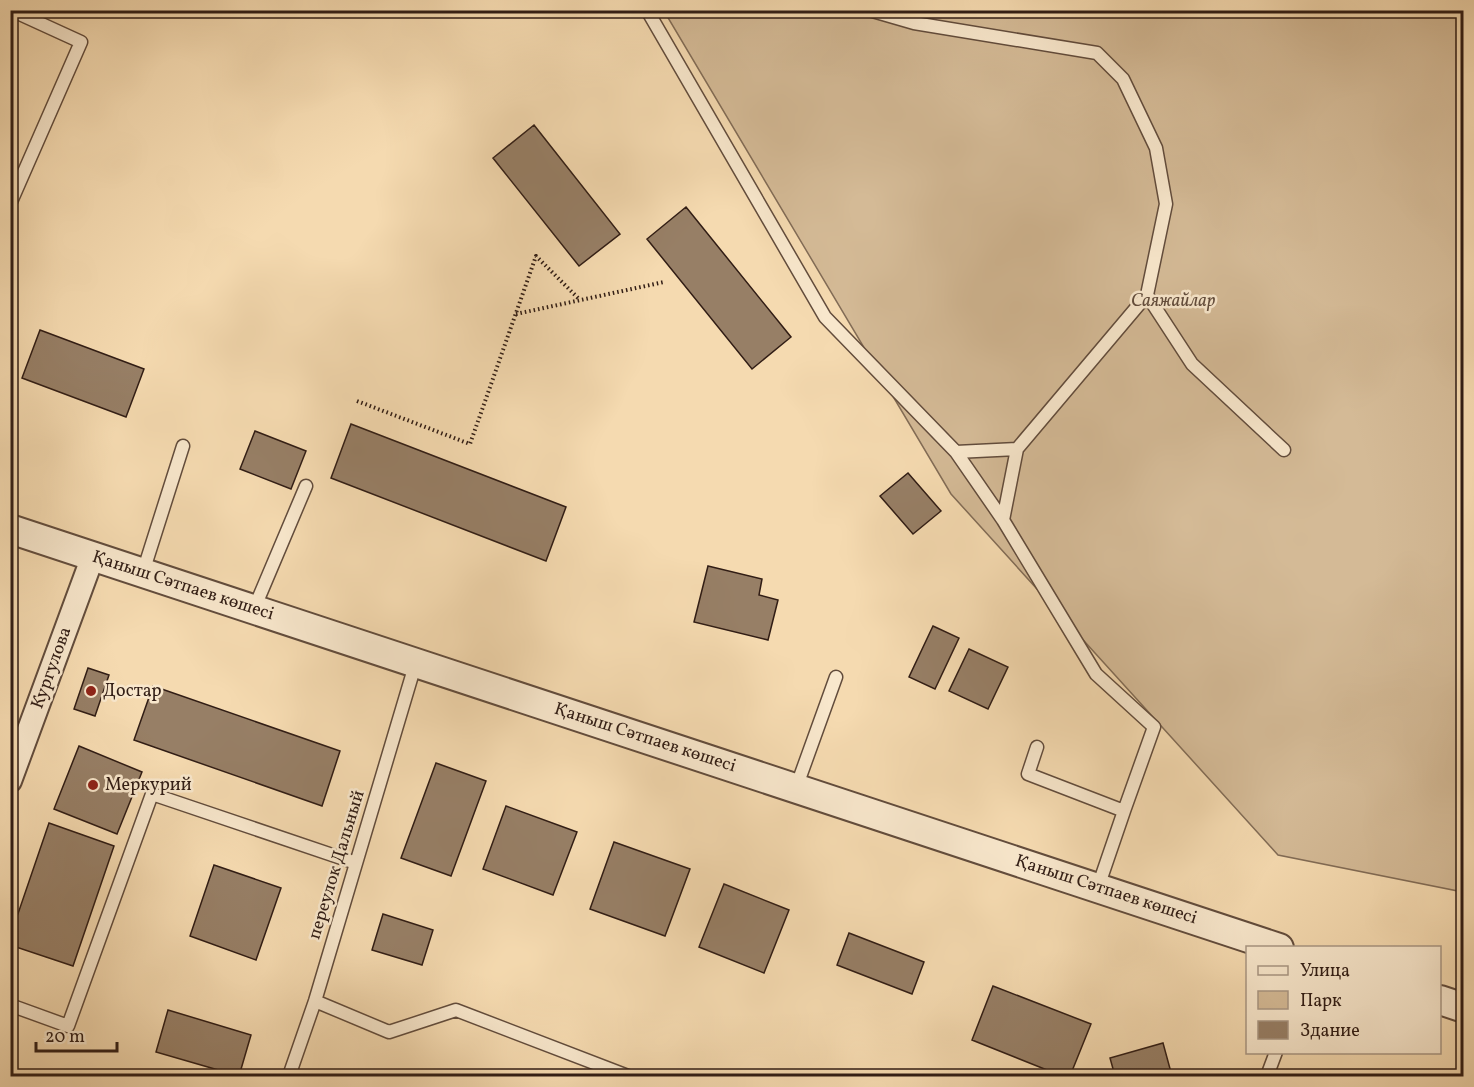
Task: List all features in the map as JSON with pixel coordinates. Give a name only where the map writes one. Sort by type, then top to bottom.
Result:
[{"type":"street","name":"Қаныш Сәтпаев көшесі","points":[[10,529],[1273,946]]},
{"type":"street","name":"Кургулова","points":[[10,781],[93,556]]},
{"type":"street","points":[[1441,1000],[1464,1008]]},
{"type":"lane","points":[[10,204],[81,42],[11,10]]},
{"type":"lane","points":[[647,10],[825,317],[956,452],[1003,520],[1096,674],[1154,728],[1098,887]]},
{"type":"lane","points":[[868,10],[914,23],[1097,53],[1123,79],[1156,148],[1166,204],[1147,295],[1017,449],[1003,520]]},
{"type":"lane","points":[[1147,295],[1192,364],[1284,450]]},
{"type":"lane","points":[[142,572],[183,446]]},
{"type":"lane","points":[[956,452],[1017,449]]},
{"type":"lane","points":[[254,609],[306,486]]},
{"type":"lane","name":"переулок Дальный","points":[[289,1077],[315,1001],[416,662]]},
{"type":"lane","points":[[796,788],[836,677]]},
{"type":"lane","points":[[1037,747],[1028,774],[1124,811]]},
{"type":"lane","points":[[10,1005],[68,1026],[152,794],[356,863]]},
{"type":"lane","points":[[315,1001],[389,1032],[456,1010],[628,1077]]},
{"type":"lane","points":[[1268,1077],[1276,1054]]},
{"type":"path","points":[[357,401],[470,444],[536,256],[580,300]]},
{"type":"path","points":[[516,315],[664,282]]},
{"type":"green space","name":"Саяжайлар","points":[[664,11],[1463,11],[1463,892],[1278,855],[951,494]]},
{"type":"building","points":[[534,125],[620,234],[579,266],[493,158]]},
{"type":"building","points":[[686,207],[791,337],[752,369],[647,239]]},
{"type":"building","points":[[40,330],[144,369],[126,417],[22,378]]},
{"type":"building","points":[[351,424],[566,507],[546,561],[331,478]]},
{"type":"building","points":[[255,431],[306,451],[291,489],[240,469]]},
{"type":"building","points":[[908,473],[941,511],[913,534],[880,496]]},
{"type":"building","points":[[708,566],[762,579],[759,595],[778,600],[768,640],[694,622]]},
{"type":"building","points":[[933,626],[959,638],[935,689],[909,677]]},
{"type":"building","points":[[969,649],[1008,667],[988,709],[949,691]]},
{"type":"building","points":[[88,668],[109,675],[95,716],[74,709]]},
{"type":"building","points":[[153,686],[340,751],[322,806],[134,740]]},
{"type":"building","points":[[79,746],[142,772],[117,834],[54,809]]},
{"type":"building","points":[[436,763],[486,781],[451,876],[401,858]]},
{"type":"building","points":[[506,806],[577,832],[553,895],[483,869]]},
{"type":"building","points":[[49,823],[114,846],[73,966],[10,945],[10,937]]},
{"type":"building","points":[[614,842],[690,869],[665,936],[590,909]]},
{"type":"building","points":[[214,865],[281,888],[256,960],[190,936]]},
{"type":"building","points":[[724,884],[789,910],[764,973],[699,947]]},
{"type":"building","points":[[383,914],[433,930],[422,965],[372,950]]},
{"type":"building","points":[[849,933],[924,962],[912,994],[837,965]]},
{"type":"building","points":[[993,986],[1091,1024],[1070,1076],[1062,1076],[972,1040]]},
{"type":"building","points":[[168,1010],[251,1035],[239,1076],[156,1052]]},
{"type":"building","points":[[1163,1043],[1172,1076],[1115,1076],[1110,1058]]},
{"type":"place","name":"Достар","points":[[91,691]]},
{"type":"place","name":"Меркурий","points":[[93,785]]}]
